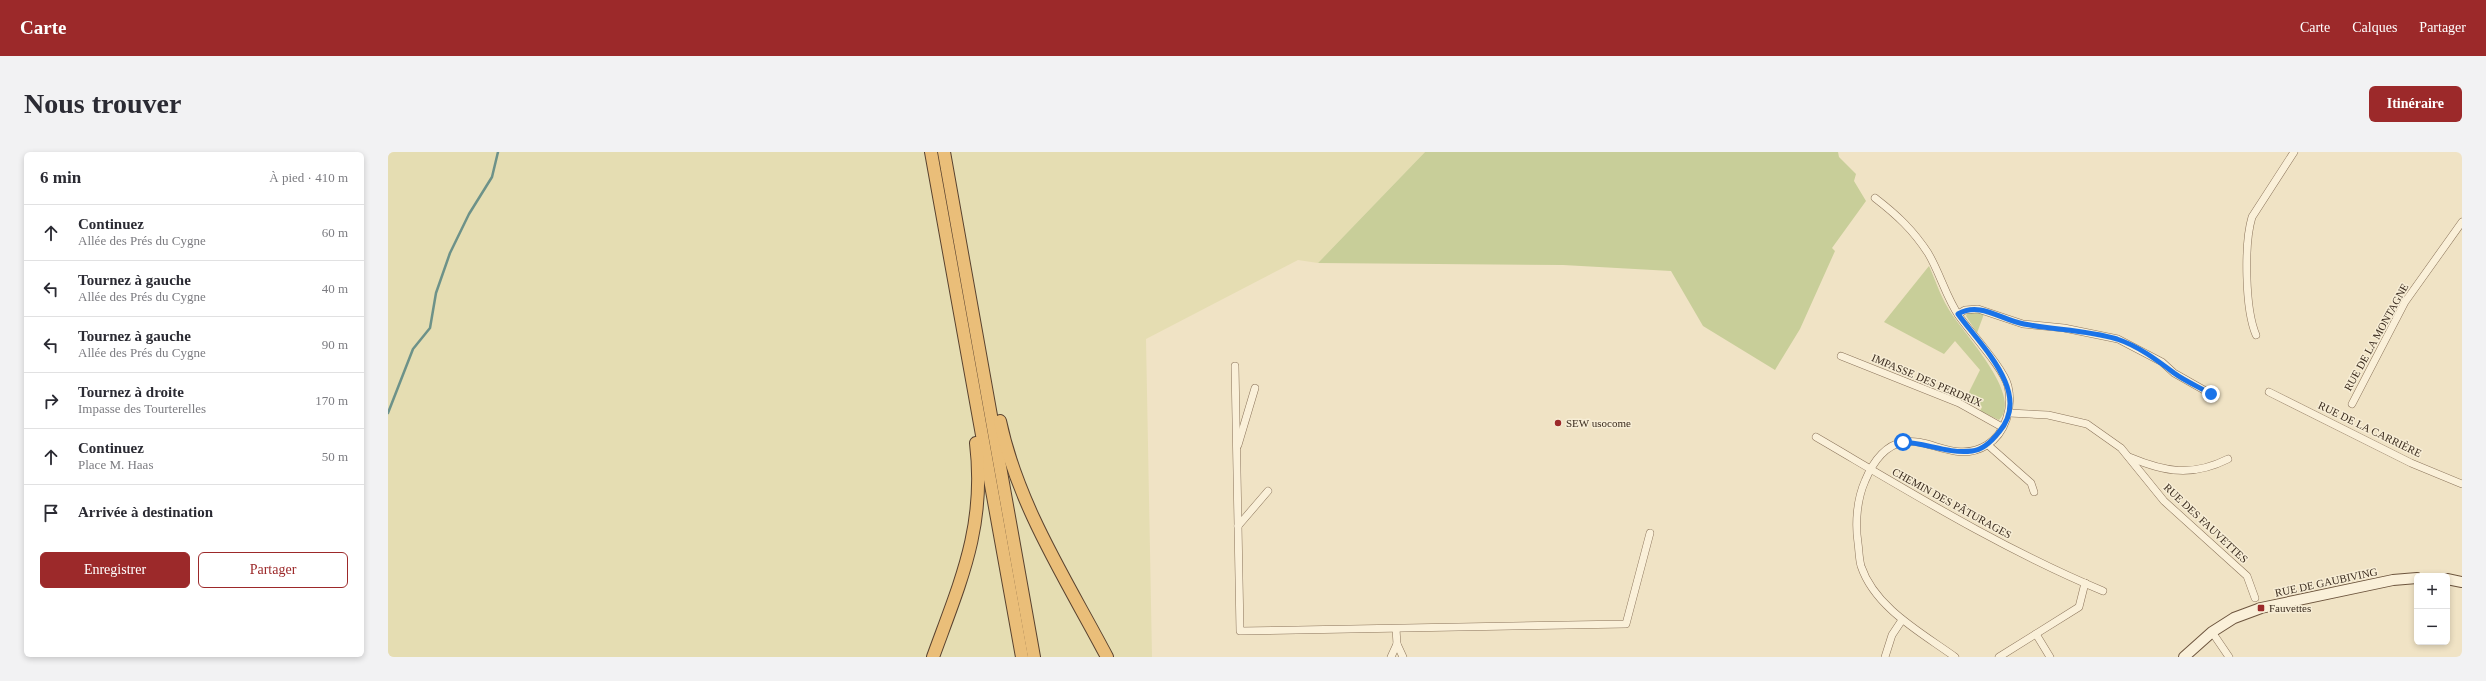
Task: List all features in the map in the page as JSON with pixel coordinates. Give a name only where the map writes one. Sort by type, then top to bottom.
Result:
[{"type":"highway","points":[[931,152],[1022,657]]},
{"type":"highway","points":[[944,152],[1034,657]]},
{"type":"highway","points":[[975,326],[991,378],[1006,448],[1022,496],[1107,657]]},
{"type":"highway","points":[[933,657],[970,555],[978,514],[980,473],[974,420],[974,386]]},
{"type":"main road","name":"RUE DE GAUBIVING","points":[[2184,657],[2212,632],[2234,618],[2261,608],[2394,580],[2414,578]]},
{"type":"main road","points":[[2450,580],[2462,582]]},
{"type":"street","points":[[2256,335],[2250,321],[2247,259],[2249,227],[2252,217],[2294,152]]},
{"type":"street","points":[[1875,198],[1902,218],[1928,254],[1958,314],[2008,384],[2010,399],[2009,412],[2002,427],[1988,445],[1973,451],[1946,451],[1920,443],[1903,442],[1887,449],[1870,469],[1861,491],[1856,530],[1861,566],[1878,595],[1902,620],[1955,657]]},
{"type":"street","name":"RUE DE LA MONTAGNE","points":[[2352,404],[2405,302],[2462,222]]},
{"type":"street","points":[[1958,314],[1965,310],[1978,309],[2023,324],[2064,328],[2118,339],[2162,362],[2174,373],[2211,394]]},
{"type":"street","name":"IMPASSE DES PERDRIX","points":[[1841,356],[1959,404],[2002,427]]},
{"type":"street","points":[[1235,366],[1240,631],[1626,624],[1650,533]]},
{"type":"street","points":[[1236,451],[1255,388]]},
{"type":"street","name":"RUE DE LA CARRIÈRE","points":[[2269,392],[2411,462],[2462,484]]},
{"type":"street","name":"RUE DES FAUVETTES","points":[[2009,412],[2048,415],[2088,424],[2121,448],[2164,501],[2247,576],[2256,598]]},
{"type":"street","name":"CHEMIN DES PÂTURAGES","points":[[1816,437],[1954,519],[2085,583],[2103,590]]},
{"type":"street","points":[[1988,445],[2031,483],[2034,492]]},
{"type":"street","points":[[2128,456],[2152,466],[2183,471],[2209,469],[2228,459]]},
{"type":"street","points":[[1238,526],[1268,491]]},
{"type":"street","points":[[1999,657],[2079,607],[2085,583]]},
{"type":"street","points":[[1885,657],[1892,635],[1902,620]]},
{"type":"street","points":[[1391,657],[1396,644],[1396,629]]},
{"type":"street","points":[[2212,632],[2229,657]]},
{"type":"street","points":[[2036,634],[2050,657]]},
{"type":"street","points":[[1396,644],[1403,657]]},
{"type":"shaded area","points":[[388,152],[1425,152],[1318,263],[1298,260],[1146,339],[1152,657],[388,657]]},
{"type":"green space","points":[[1425,152],[1838,152],[1839,157],[1856,174],[1854,181],[1866,201],[1832,248],[1835,251],[1800,329],[1775,370],[1703,326],[1671,271],[1563,265],[1318,263]]},
{"type":"green space","points":[[1929,266],[1948,308],[1988,363],[2004,395],[2005,409],[1999,420],[1980,411],[1982,407],[1966,398],[1980,370],[1955,341],[1944,354],[1884,322]]},
{"type":"green space","points":[[1976,312],[1984,314],[1977,333],[1966,316],[1967,313]]},
{"type":"waterway","points":[[388,413],[413,349],[430,328],[436,293],[450,253],[469,214],[492,177],[498,152]]},
{"type":"place","name":"SEW usocome","points":[[1558,423]]},
{"type":"place","name":"Fauvettes","points":[[2261,608]]},
{"type":"route","points":[[1903,442],[1920,443],[1946,451],[1973,451],[1988,445],[2000,431],[2009,412],[2010,399],[2008,384],[2000,370],[1972,335],[1958,314],[1965,310],[1978,309],[2023,324],[2064,328],[2118,339],[2162,362],[2174,373],[2211,394]]}]
